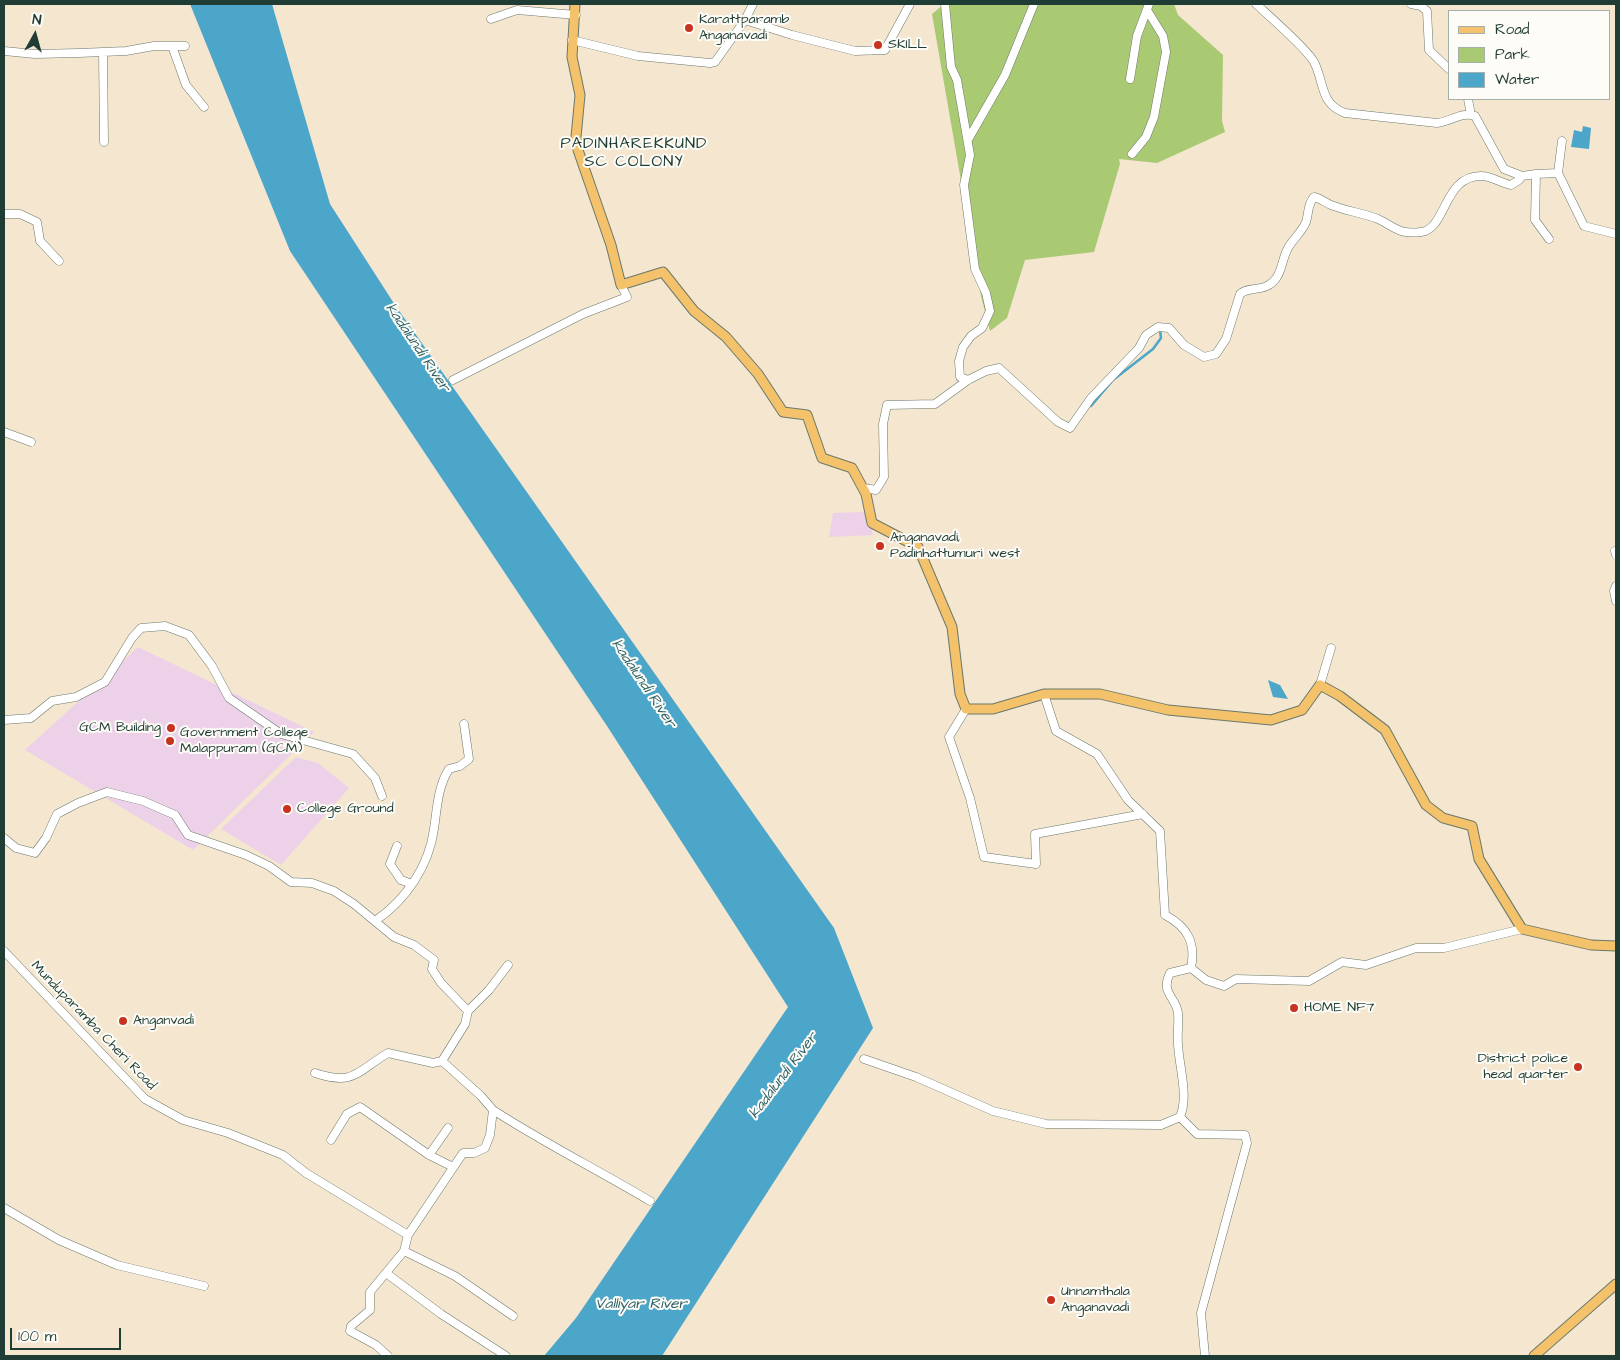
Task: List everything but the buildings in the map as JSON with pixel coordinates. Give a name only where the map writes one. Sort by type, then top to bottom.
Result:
[{"type":"main road","points":[[575,4],[576,15],[572,40],[572,57],[580,95],[576,137],[578,150],[611,245],[621,285],[664,272],[694,311],[726,337],[758,374],[783,412],[807,415],[822,458],[852,468],[863,488],[872,523],[918,547],[952,627],[960,694],[966,709],[993,709],[1044,694],[1100,694],[1168,710],[1271,720],[1302,710],[1320,686],[1340,696],[1385,730],[1426,805],[1442,818],[1472,826],[1480,859],[1522,929],[1591,945],[1616,946]]},
{"type":"main road","points":[[1534,1356],[1616,1284]]},
{"type":"street","points":[[572,40],[638,56],[710,63],[714,62],[745,20],[753,4]]},
{"type":"street","points":[[745,20],[792,36],[855,51],[872,52],[885,50],[910,4]]},
{"type":"street","points":[[945,4],[951,67],[957,80],[968,136],[970,155],[964,185],[975,269],[979,283],[986,293],[990,311],[982,328],[971,336],[963,347],[958,361],[960,378],[968,380]]},
{"type":"street","points":[[968,136],[969,139],[1005,75],[1034,4]]},
{"type":"street","points":[[1256,4],[1309,55],[1322,82],[1327,102],[1339,110],[1364,116],[1436,123],[1447,122],[1462,115],[1475,116],[1504,169],[1522,176],[1558,173]]},
{"type":"street","points":[[1411,4],[1421,6],[1427,11],[1429,50],[1448,68]]},
{"type":"street","points":[[1130,79],[1137,36],[1148,7]]},
{"type":"street","points":[[1132,154],[1146,137],[1154,117],[1166,52],[1163,36],[1148,7]]},
{"type":"street","points":[[491,19],[517,10],[576,15]]},
{"type":"street","points":[[172,46],[186,85],[204,107]]},
{"type":"street","points":[[4,51],[35,54],[126,51],[138,48],[185,46]]},
{"type":"street","points":[[103,52],[104,142]]},
{"type":"street","points":[[1468,100],[1471,115]]},
{"type":"street","points":[[1562,140],[1558,173],[1584,226],[1616,234]]},
{"type":"street","points":[[1536,174],[1535,220],[1549,239]]},
{"type":"street","points":[[863,488],[876,490],[884,477],[883,424],[887,405],[935,404],[968,380],[986,371],[999,368],[1058,422],[1070,428],[1091,398],[1139,348],[1146,335],[1153,329],[1158,327],[1169,328],[1184,345],[1204,358],[1216,354],[1226,339],[1240,294],[1243,291],[1262,289],[1270,285],[1278,276],[1289,246],[1306,222],[1308,206],[1314,197],[1346,210],[1379,220],[1393,229],[1421,232],[1429,230],[1435,223],[1454,189],[1465,179],[1482,176],[1511,185],[1522,176]]},
{"type":"street","points":[[4,214],[20,214],[37,222],[40,241],[59,261]]},
{"type":"street","points":[[453,380],[583,314],[627,297],[621,285]]},
{"type":"street","points":[[4,432],[31,442]]},
{"type":"street","points":[[1616,586],[1614,591],[1616,601]]},
{"type":"street","points":[[4,720],[31,718],[52,701],[76,697],[106,682],[132,638],[141,628],[165,626],[189,636],[212,666],[229,698],[246,712],[281,734],[353,754],[375,778],[382,796]]},
{"type":"street","points":[[1320,686],[1331,648]]},
{"type":"street","points":[[1044,694],[1056,731],[1097,754],[1128,800],[1160,830],[1165,915],[1178,922],[1190,936],[1194,954],[1191,968]]},
{"type":"street","points":[[966,709],[949,737],[970,798],[984,857],[1036,864],[1035,834],[1143,814]]},
{"type":"street","points":[[375,921],[393,909],[423,868],[430,848],[443,778],[449,768],[460,766],[469,759],[464,724]]},
{"type":"street","points":[[4,838],[16,848],[35,854],[46,838],[57,814],[78,803],[107,792],[143,801],[175,815],[188,835],[246,854],[269,866],[291,882],[312,883],[334,890],[394,937],[414,945],[434,960],[432,968],[441,983],[468,1011]]},
{"type":"street","points":[[397,846],[390,864],[401,880],[412,884]]},
{"type":"street","points":[[1191,968],[1206,980],[1224,986],[1236,979],[1309,981],[1342,962],[1366,965],[1416,948],[1444,948],[1522,929]]},
{"type":"street","name":"Munduparamba Cheri Road","points":[[4,951],[145,1099],[183,1120],[228,1133],[283,1156],[306,1173],[408,1236]]},
{"type":"street","points":[[315,1073],[335,1080],[346,1080],[388,1053],[433,1063],[442,1061],[465,1024],[468,1011],[489,990],[508,965]]},
{"type":"street","points":[[864,1059],[916,1077],[993,1111],[1046,1124],[1161,1125],[1180,1117],[1184,1107],[1178,1043],[1178,1011],[1168,995],[1167,980],[1170,973],[1191,968]]},
{"type":"street","points":[[442,1061],[481,1096],[493,1110],[553,1148],[577,1158],[650,1201]]},
{"type":"street","points":[[330,1140],[348,1114],[360,1107],[429,1155],[452,1168]]},
{"type":"street","points":[[388,1356],[376,1345],[350,1331],[351,1326],[370,1310],[370,1292],[404,1250],[408,1236],[463,1153],[474,1153],[485,1148],[490,1135],[493,1110]]},
{"type":"street","points":[[1180,1117],[1197,1134],[1244,1135],[1247,1143],[1201,1313],[1205,1356]]},
{"type":"street","points":[[429,1155],[448,1128]]},
{"type":"street","points":[[4,1208],[59,1240],[117,1264],[204,1286]]},
{"type":"street","points":[[404,1250],[455,1276],[513,1316]]},
{"type":"street","points":[[386,1273],[441,1314],[506,1356]]},
{"type":"shaded area","points":[[867,512],[873,535],[829,537],[833,513]]},
{"type":"shaded area","name":"Government College Malappuram (GCM)","points":[[138,647],[314,732],[193,850],[25,750]]},
{"type":"shaded area","name":"College Ground","points":[[296,757],[318,763],[349,788],[281,865],[221,829]]},
{"type":"green space","points":[[944,4],[1174,4],[1178,15],[1223,55],[1222,121],[1225,132],[1157,163],[1119,159],[1120,164],[1094,252],[1025,260],[1007,318],[990,331],[981,296],[932,14]]},
{"type":"water","name":"Valliyar River","points":[[190,4],[272,4],[330,204],[395,305],[834,928],[873,1028],[662,1356],[544,1356],[576,1318],[788,1007],[607,726],[290,251]]},
{"type":"water","points":[[1583,126],[1591,128],[1589,149],[1571,147],[1574,130],[1582,132]]},
{"type":"water","points":[[1268,680],[1280,685],[1288,699],[1273,697]]},
{"type":"waterway","points":[[1091,406],[1113,380],[1153,349],[1161,338],[1160,330]]},
{"type":"place","name":"Karattparamb Anganavadi","points":[[689,28]]},
{"type":"place","name":"SKILL","points":[[878,45]]},
{"type":"place","name":"Anganavadi, Padinhattumuri west","points":[[880,546]]},
{"type":"place","name":"GCM Building","points":[[171,728]]},
{"type":"place","name":"Government College Malappuram (GCM)","points":[[170,741]]},
{"type":"place","name":"College Ground","points":[[287,809]]},
{"type":"place","name":"HOME NF7","points":[[1294,1008]]},
{"type":"place","name":"Anganvadi","points":[[123,1021]]},
{"type":"place","name":"District police head quarter","points":[[1578,1067]]},
{"type":"place","name":"Unnamthala Anganavadi","points":[[1051,1300]]},
{"type":"district","name":"PADINHAREKKUND SC COLONY","points":[[634,154]]},
{"type":"water label","name":"kadalundi River","points":[[417,348]]},
{"type":"water label","name":"kadalundi River","points":[[643,684]]},
{"type":"water label","name":"kadalundi River","points":[[784,1076]]}]
